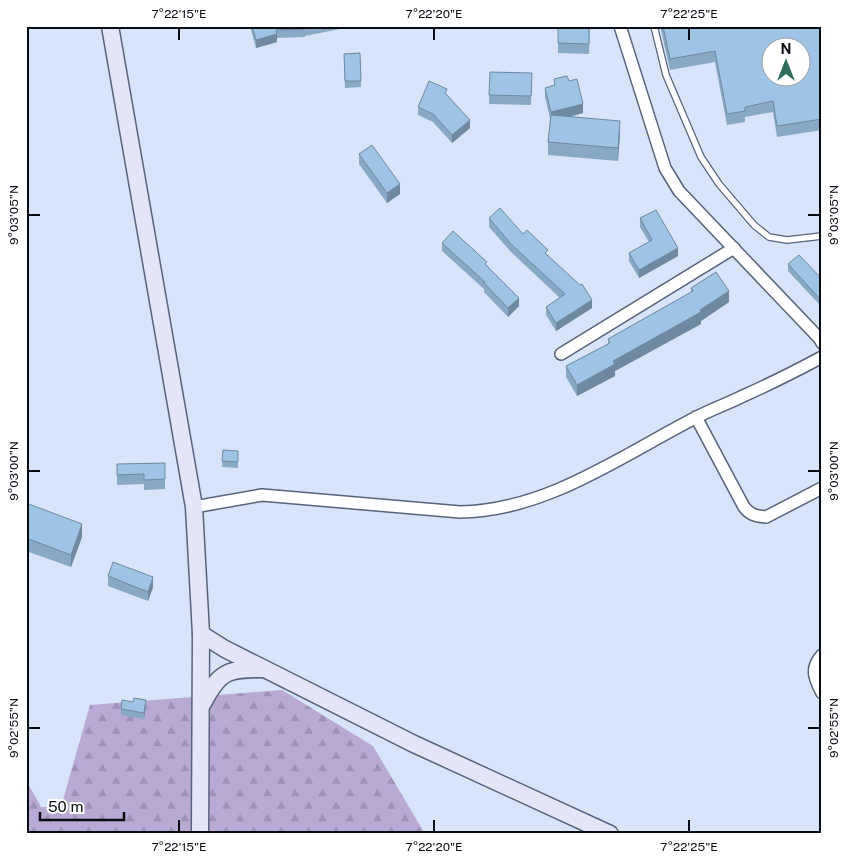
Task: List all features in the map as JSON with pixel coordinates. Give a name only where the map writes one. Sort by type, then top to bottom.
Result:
[{"type":"street","points":[[110,26],[194,507],[201,634],[200,834]]},
{"type":"street","points":[[620,26],[665,168],[679,192],[822,343]]},
{"type":"street","points":[[561,354],[734,248]]},
{"type":"street","points":[[194,507],[262,495],[460,512],[487,510],[542,495],[577,481],[696,417],[744,396],[822,357]]},
{"type":"street","points":[[696,417],[749,513],[766,517],[822,488]]},
{"type":"street","points":[[201,634],[225,649],[414,744],[610,834]]},
{"type":"street","points":[[822,655],[816,662],[814,671],[815,681],[822,693]]},
{"type":"street","points":[[202,706],[216,681],[225,674],[234,670],[265,669]]},
{"type":"lane","points":[[654,26],[666,75],[701,157],[719,184],[754,224],[769,237],[787,240],[822,236]]},
{"type":"green space","points":[[282,690],[373,746],[425,834],[26,834],[26,780],[41,807],[61,807],[90,705]]},
{"type":"building","points":[[252,26],[313,26],[305,29],[276,30],[277,34],[256,40]]},
{"type":"building","points":[[558,26],[589,26],[589,44],[558,43]]},
{"type":"building","points":[[663,26],[822,26],[822,119],[777,126],[773,101],[745,107],[745,111],[727,114],[715,51],[670,59]]},
{"type":"building","points":[[360,53],[361,81],[345,81],[344,54]]},
{"type":"building","points":[[490,72],[532,73],[531,96],[489,95]]},
{"type":"building","points":[[567,76],[569,81],[577,79],[583,104],[551,112],[545,88],[555,85],[554,79]]},
{"type":"building","points":[[429,81],[447,89],[445,93],[470,120],[452,135],[433,114],[418,107]]},
{"type":"building","points":[[551,115],[620,121],[618,148],[548,142]]},
{"type":"building","points":[[372,145],[400,184],[387,193],[359,154]]},
{"type":"building","points":[[500,208],[523,234],[527,230],[548,250],[545,253],[580,285],[582,284],[592,300],[556,323],[546,307],[565,294],[511,244],[489,218]]},
{"type":"building","points":[[656,210],[678,248],[639,270],[629,253],[652,240],[640,218]]},
{"type":"building","points":[[453,231],[487,262],[485,264],[519,298],[508,308],[485,282],[442,243]]},
{"type":"building","points":[[799,255],[822,279],[822,296],[819,298],[788,264]]},
{"type":"building","points":[[716,272],[729,291],[700,310],[701,312],[613,361],[615,364],[577,385],[566,366],[610,343],[608,339],[693,291],[691,288]]},
{"type":"building","points":[[223,450],[238,451],[238,462],[222,461]]},
{"type":"building","points":[[165,463],[165,479],[144,480],[144,474],[117,475],[117,464]]},
{"type":"building","points":[[26,503],[82,524],[71,555],[26,538]]},
{"type":"building","points":[[113,562],[153,577],[148,592],[108,576]]},
{"type":"building","points":[[134,698],[146,700],[144,713],[121,709],[122,700],[133,702]]}]
